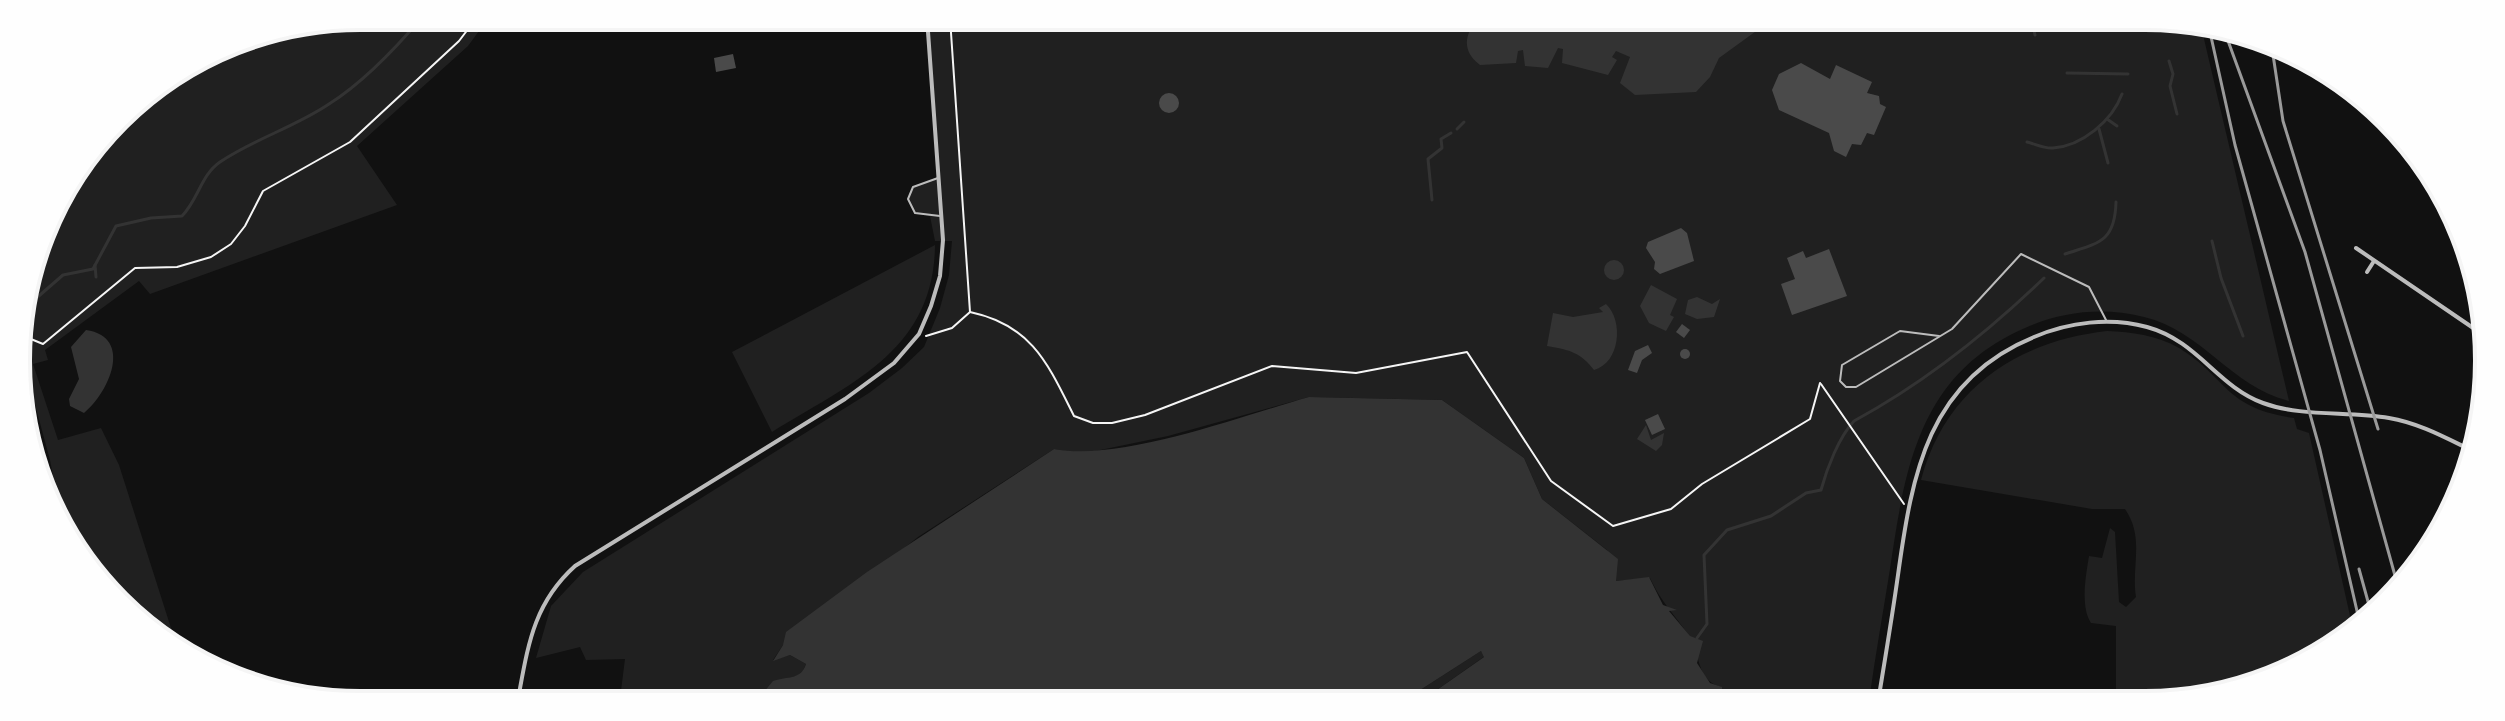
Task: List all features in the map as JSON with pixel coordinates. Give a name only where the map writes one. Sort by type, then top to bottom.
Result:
[{"type":"street","points":[[520,691],[534,622],[549,592],[575,566],[876,378],[919,334],[940,276],[942,216],[928,30]]},
{"type":"street","points":[[2356,248],[2473,328]]},
{"type":"street","points":[[2367,272],[2374,261]]},
{"type":"street","points":[[1880,691],[1907,508],[1913,479],[1931,431],[1951,400],[1975,373],[2004,352],[2041,334],[2106,321],[2144,326],[2188,345],[2244,394],[2263,403],[2398,420],[2464,447]]},
{"type":"lane","points":[[939,178],[913,187],[908,199],[915,213],[942,216]]},
{"type":"lane","points":[[1939,336],[1914,330],[1900,331],[1842,365],[1840,381],[1846,387],[1856,387],[1952,329],[2021,254],[2089,287],[2106,321]]},
{"type":"path","points":[[31,339],[43,344],[135,268],[177,267],[211,257],[231,244],[245,226],[263,191],[350,142],[467,30]]},
{"type":"path","points":[[951,30],[970,312]]},
{"type":"path","points":[[919,334],[941,334],[970,312]]},
{"type":"path","points":[[970,312],[1017,329],[1052,371],[1074,416],[1093,423],[1112,423],[1145,415],[1272,366],[1356,373],[1467,352],[1551,481],[1613,526],[1671,509],[1702,484],[1810,419],[1820,383],[1907,508]]},
{"type":"shaded area","points":[[480,30],[468,46],[357,146],[397,205],[150,294],[139,281],[45,350],[48,360],[33,364],[58,440],[101,428],[119,465],[172,632],[127,594],[98,562],[64,507],[55,487],[31,382],[31,339],[36,296],[55,234],[74,195],[98,159],[127,127],[159,98],[195,74],[234,55],[275,41],[339,31]]},
{"type":"shaded area","points":[[928,30],[2144,30],[2203,35],[2289,401],[2250,384],[2201,346],[2165,324],[2129,314],[2069,314],[2025,328],[1989,347],[1961,371],[1940,398],[1923,428],[1911,460],[1871,691],[1721,691],[1721,687],[1706,678],[1692,640],[1650,578],[1616,581],[1607,550],[1542,499],[1524,458],[1442,400],[1309,397],[1168,436],[1081,454],[1054,449],[918,537],[783,645],[773,660],[790,655],[806,664],[802,672],[776,682],[766,691],[621,691],[625,659],[586,660],[580,647],[536,658],[551,606],[583,572],[869,393],[924,347],[949,275],[952,241],[935,241],[930,216],[915,213],[908,199],[913,187],[939,178]]},
{"type":"shaded area","points":[[1758,30],[1719,58],[1710,77],[1696,92],[1635,95],[1620,83],[1630,57],[1616,51],[1612,57],[1617,60],[1608,75],[1562,63],[1563,49],[1558,48],[1548,68],[1525,66],[1523,50],[1518,51],[1516,63],[1480,65],[1468,49],[1469,32]]},
{"type":"shaded area","points":[[935,245],[931,281],[920,312],[904,338],[883,360],[858,379],[772,432],[732,352]]},
{"type":"shaded area","points":[[1614,260],[1621,263],[1624,270],[1621,277],[1614,280],[1607,277],[1604,270],[1607,263]]},
{"type":"shaded area","points":[[1651,285],[1677,299],[1670,315],[1674,317],[1666,331],[1649,323],[1640,306]]},
{"type":"shaded area","points":[[1697,297],[1712,304],[1720,299],[1714,317],[1697,319],[1685,314],[1688,300]]},
{"type":"shaded area","points":[[1606,304],[1612,311],[1617,331],[1614,351],[1603,366],[1594,370],[1575,353],[1547,346],[1553,313],[1573,317],[1603,312],[1599,308]]},
{"type":"shaded area","points":[[86,330],[101,335],[109,343],[113,354],[112,367],[102,393],[84,413],[70,406],[69,399],[79,379],[71,347]]},
{"type":"shaded area","points":[[2107,331],[2162,340],[2195,359],[2240,399],[2253,407],[2294,418],[2297,429],[2309,433],[2351,619],[2291,657],[2230,680],[2188,688],[2116,691],[2116,626],[2091,623],[2085,590],[2089,556],[2102,558],[2110,528],[2115,532],[2119,602],[2126,607],[2136,597],[2136,541],[2125,509],[2092,509],[1921,480],[1932,448],[1948,420],[1989,375],[2043,346]]},
{"type":"shaded area","points":[[1309,397],[1442,400],[1524,458],[1542,499],[1618,559],[1616,581],[1649,577],[1663,605],[1677,610],[1669,611],[1690,636],[1703,641],[1697,663],[1710,683],[1722,687],[1722,691],[1435,691],[1484,657],[1481,651],[1419,691],[765,691],[773,681],[801,673],[806,664],[790,655],[773,661],[783,645],[786,632],[867,572],[1054,449],[1113,449],[1216,425]]},
{"type":"shaded area","points":[[1646,425],[1651,440],[1664,433],[1662,445],[1656,451],[1637,439]]},
{"type":"shaded area","points":[[1481,651],[1485,656],[1435,691],[1419,691]]},
{"type":"building","points":[[733,54],[736,68],[716,72],[714,58]]},
{"type":"building","points":[[1801,63],[1830,79],[1836,65],[1872,82],[1867,93],[1879,96],[1880,104],[1886,107],[1874,135],[1867,133],[1861,145],[1852,144],[1846,157],[1834,151],[1829,133],[1779,110],[1772,90],[1779,74]]},
{"type":"building","points":[[1169,93],[1176,96],[1179,103],[1176,110],[1169,113],[1162,110],[1159,103],[1162,96]]},
{"type":"building","points":[[1681,228],[1687,233],[1694,261],[1660,274],[1654,269],[1655,262],[1646,248],[1648,242]]},
{"type":"building","points":[[1829,249],[1847,296],[1792,315],[1781,284],[1795,279],[1787,258],[1803,251],[1806,258]]},
{"type":"building","points":[[1682,324],[1690,330],[1684,338],[1676,332]]},
{"type":"building","points":[[1648,345],[1652,353],[1642,360],[1637,373],[1628,370],[1635,351]]},
{"type":"building","points":[[1685,349],[1690,354],[1685,359],[1680,354]]},
{"type":"building","points":[[1658,414],[1665,429],[1652,435],[1645,420]]},
{"type":"waterway","points":[[36,299],[63,275],[93,269],[116,226],[151,218],[182,216],[208,174],[220,162],[342,95],[379,64],[411,30]]},
{"type":"waterway","points":[[2034,30],[2035,35]]},
{"type":"waterway","points":[[2169,61],[2173,74],[2170,86],[2177,114]]},
{"type":"waterway","points":[[2067,73],[2128,74]]},
{"type":"waterway","points":[[2027,142],[2050,148],[2075,143],[2095,130],[2111,114],[2122,94]]},
{"type":"waterway","points":[[2107,119],[2117,126]]},
{"type":"waterway","points":[[1457,129],[1464,122]]},
{"type":"waterway","points":[[2099,129],[2108,163]]},
{"type":"waterway","points":[[1432,200],[1428,159],[1442,148],[1441,139],[1451,133]]},
{"type":"waterway","points":[[2065,254],[2103,239],[2112,225],[2116,202]]},
{"type":"waterway","points":[[2212,241],[2221,278],[2243,336]]},
{"type":"waterway","points":[[95,265],[96,277]]},
{"type":"waterway","points":[[1697,638],[1707,624],[1704,555],[1727,530],[1771,516],[1806,493],[1821,490],[1834,453],[1854,421],[1954,356],[2044,278]]},
{"type":"railway","points":[[2211,36],[2235,145],[2320,450],[2357,613]]},
{"type":"railway","points":[[2228,41],[2305,252],[2395,576]]},
{"type":"railway","points":[[2273,56],[2283,121],[2378,429]]},
{"type":"railway","points":[[2359,569],[2368,603]]}]
